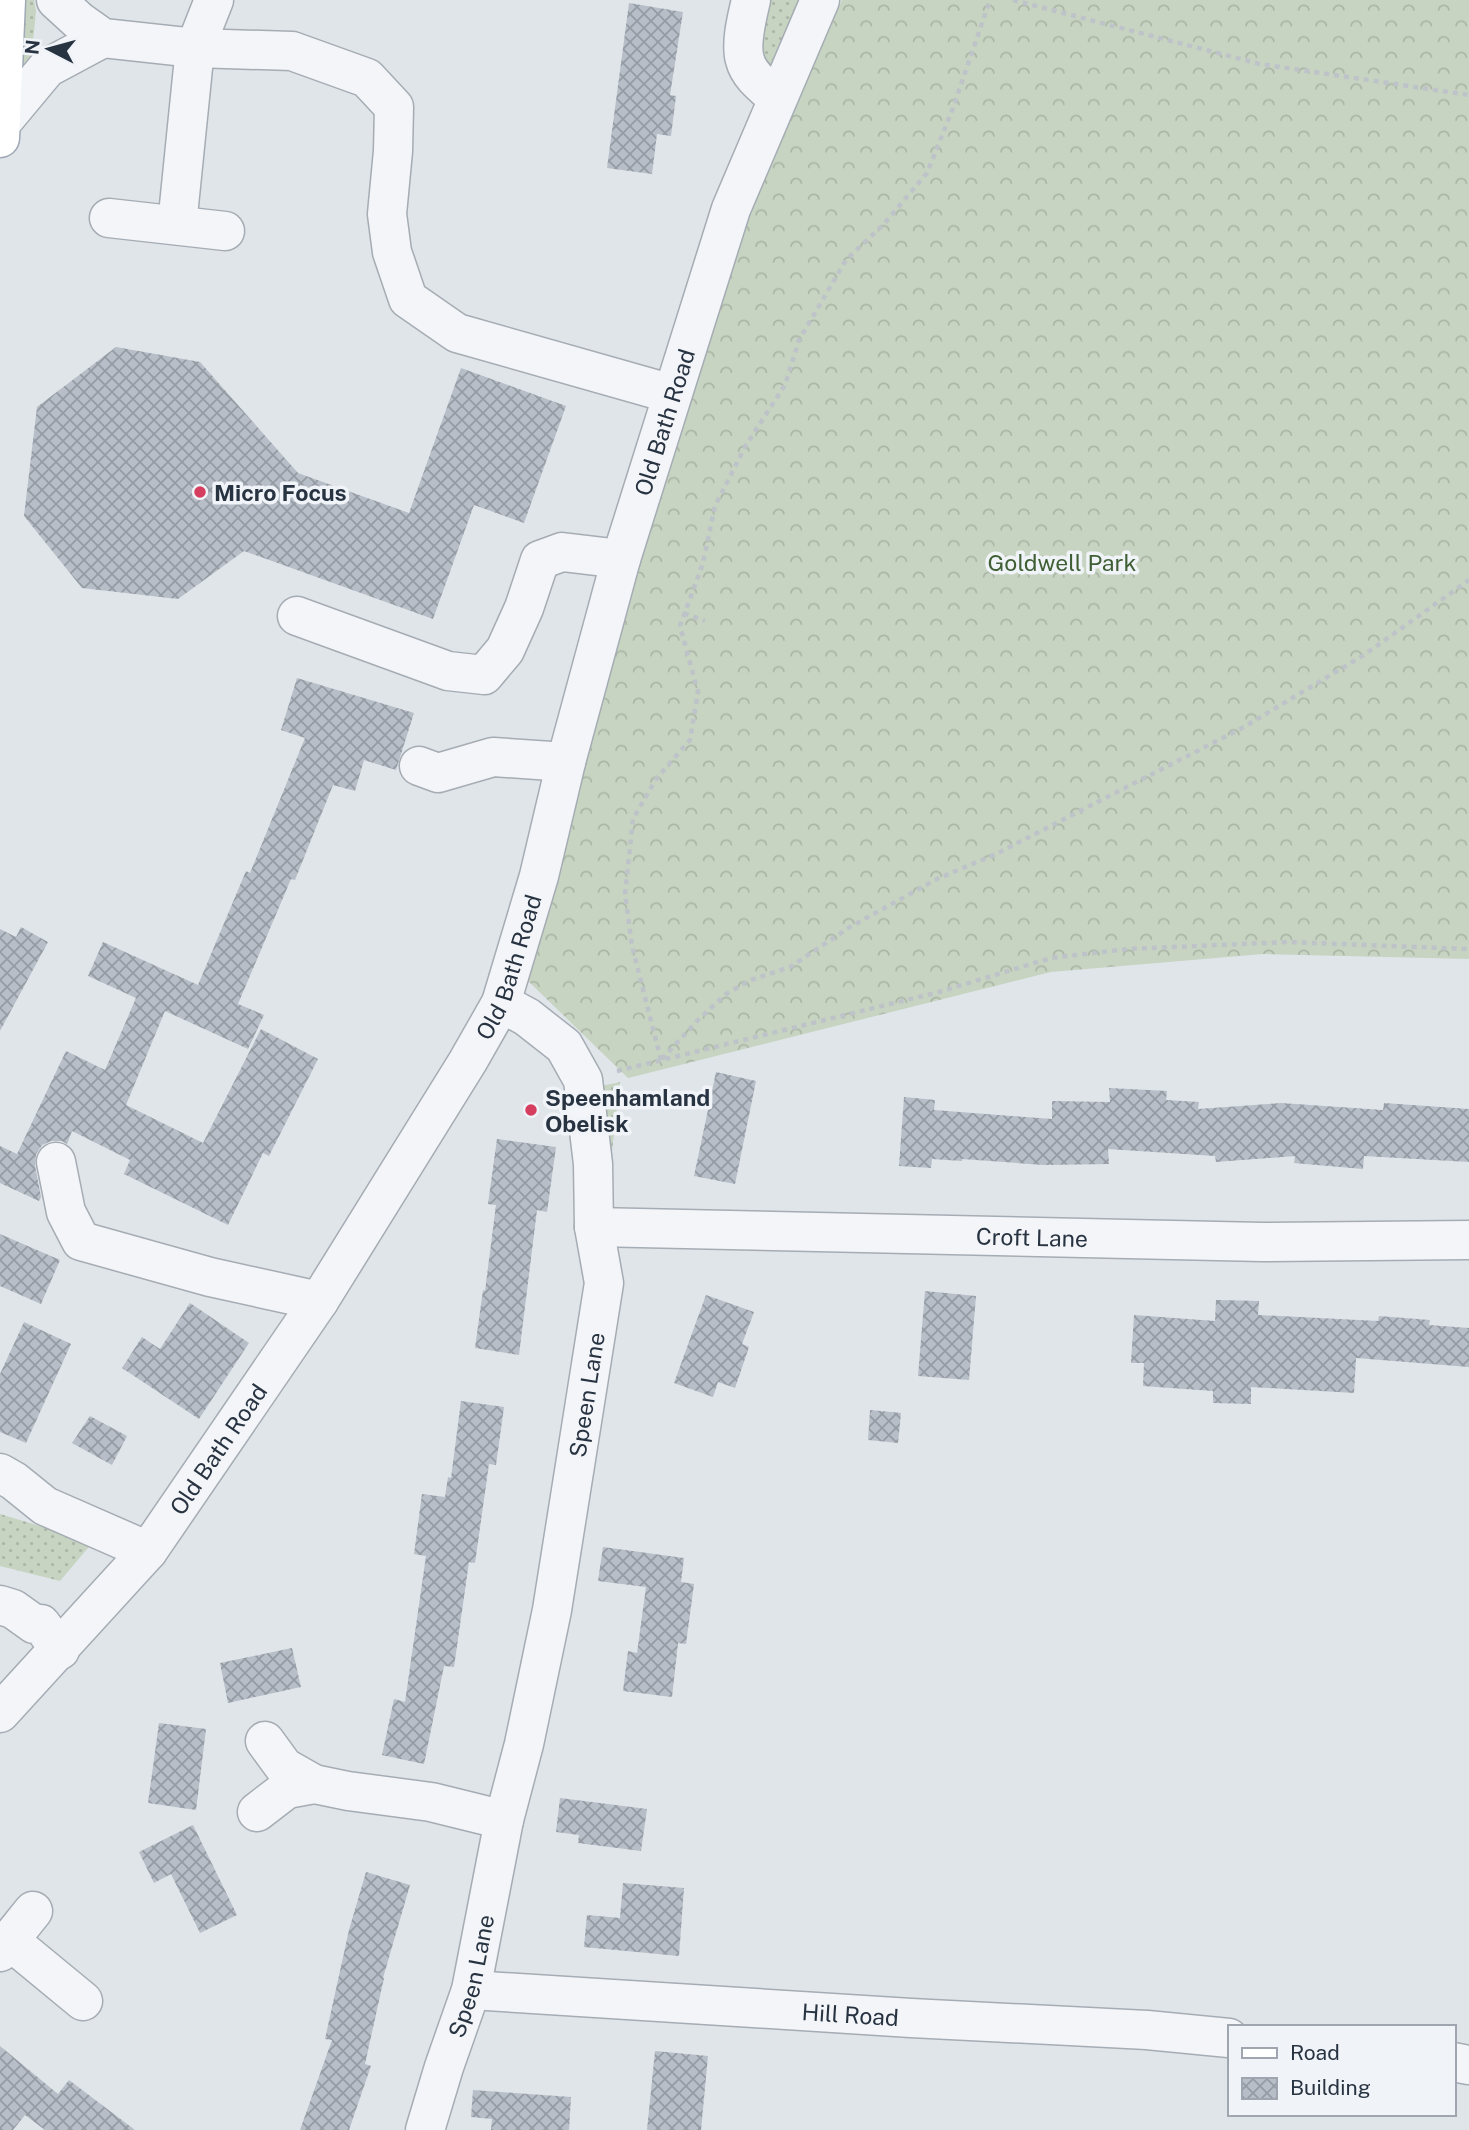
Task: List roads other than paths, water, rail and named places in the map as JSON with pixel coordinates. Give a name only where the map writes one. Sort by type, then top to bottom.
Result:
[{"type":"main road","points":[[1,130],[6,0]]},
{"type":"street","points":[[55,0],[103,38],[195,48],[292,51],[367,78],[394,107],[387,214],[392,252],[408,299],[457,333],[672,394]]},
{"type":"street","points":[[177,225],[195,48],[214,0]]},
{"type":"street","points":[[751,0],[745,30],[745,60],[754,77],[777,98]]},
{"type":"street","name":"Old Bath Road","points":[[0,1713],[148,1551],[319,1301],[501,1003],[539,876],[566,762],[621,559],[672,394],[731,209],[820,0]]},
{"type":"street","points":[[1,130],[47,68],[103,38]]},
{"type":"street","points":[[109,218],[225,231]]},
{"type":"street","points":[[297,616],[448,671],[484,676],[505,650],[524,608],[540,560],[562,552],[621,559]]},
{"type":"street","points":[[419,766],[438,774],[493,757],[566,762]]},
{"type":"street","name":"Speen Lane","points":[[425,2130],[471,1990],[504,1820],[524,1744],[552,1611],[604,1283],[594,1227],[593,1164],[583,1080],[564,1046],[527,1017],[501,1003]]},
{"type":"street","points":[[55,1161],[66,1212],[81,1241],[209,1277],[319,1301]]},
{"type":"street","name":"Croft Lane","points":[[594,1227],[1249,1242],[1469,1240]]},
{"type":"street","points":[[0,1473],[45,1506],[148,1551]]},
{"type":"street","points":[[0,1605],[13,1609],[34,1624],[41,1624],[60,1650]]},
{"type":"street","points":[[265,1741],[284,1767],[314,1784],[431,1802],[504,1820]]},
{"type":"street","points":[[257,1812],[288,1789],[314,1784]]},
{"type":"street","points":[[33,1911],[5,1946],[83,2001]]},
{"type":"street","name":"Hill Road","points":[[471,1990],[1147,2030],[1228,2038]]},
{"type":"place","name":"Micro Focus","points":[[200,492]]},
{"type":"place","name":"Speenhamland Obelisk","points":[[531,1110]]},
{"type":"park label","name":"Goldwell Park","points":[[1062,562]]}]
